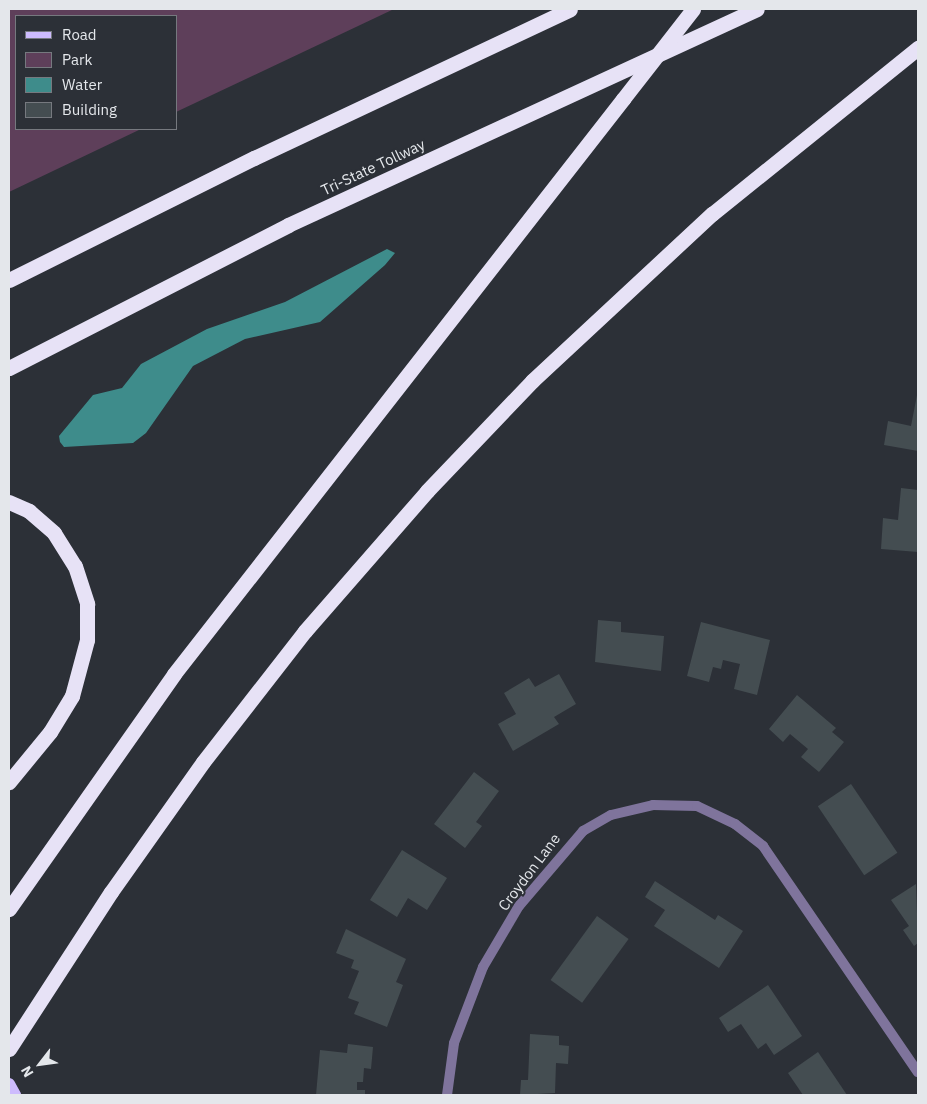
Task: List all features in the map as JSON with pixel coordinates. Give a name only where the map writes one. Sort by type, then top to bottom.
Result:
[{"type":"highway","points":[[9,280],[254,158],[570,9]]},
{"type":"highway","points":[[9,909],[174,674],[693,9]]},
{"type":"highway","name":"Tri-State Tollway","points":[[9,368],[279,230],[757,9]]},
{"type":"highway","points":[[9,1048],[111,892],[208,754],[310,624],[433,484],[532,381],[697,227],[918,48]]},
{"type":"highway","points":[[9,502],[29,511],[54,533],[74,566],[87,604],[82,672],[72,696],[34,754],[9,782]]},
{"type":"highway","points":[[9,769],[34,754]]},
{"type":"main road","points":[[9,1084],[16,1095]]},
{"type":"street","name":"Croydon Lane","points":[[447,1095],[454,1043],[483,967],[519,906],[583,831],[611,814],[653,805],[697,806],[734,824],[762,846],[918,1072]]},
{"type":"green space","points":[[9,9],[394,9],[178,111],[178,15],[15,15],[15,130],[139,130],[9,192]]},
{"type":"water","points":[[387,249],[395,253],[385,265],[320,322],[245,339],[193,366],[146,433],[133,443],[64,447],[60,442],[59,436],[93,395],[122,388],[141,364],[207,329],[285,302]]},
{"type":"building","points":[[917,395],[918,451],[884,445],[888,421],[911,426]]},
{"type":"building","points":[[901,488],[918,490],[918,552],[881,549],[883,518],[898,520]]},
{"type":"building","points":[[598,620],[621,622],[621,632],[664,636],[661,671],[595,662]]},
{"type":"building","points":[[701,622],[770,640],[757,695],[734,689],[740,664],[723,660],[721,669],[713,667],[709,682],[687,676]]},
{"type":"building","points":[[559,674],[576,704],[554,717],[559,724],[513,751],[498,724],[516,714],[504,693],[529,678],[535,687]]},
{"type":"building","points":[[797,695],[836,728],[832,732],[844,742],[819,772],[801,757],[808,749],[790,734],[783,742],[769,729]]},
{"type":"building","points":[[474,772],[499,791],[476,822],[482,826],[465,848],[434,824]]},
{"type":"building","points":[[851,784],[897,853],[864,875],[818,806]]},
{"type":"building","points":[[402,850],[447,878],[427,910],[408,898],[397,917],[370,900]]},
{"type":"building","points":[[655,881],[715,920],[718,915],[743,931],[719,968],[654,926],[665,910],[645,897]]},
{"type":"building","points":[[916,884],[918,943],[914,946],[903,930],[909,926],[891,900]]},
{"type":"building","points":[[597,916],[629,939],[582,1003],[551,980]]},
{"type":"building","points":[[346,929],[406,959],[396,982],[403,985],[387,1027],[354,1014],[359,1002],[348,998],[359,971],[351,968],[354,960],[336,953]]},
{"type":"building","points":[[768,985],[802,1036],[774,1055],[766,1043],[758,1049],[741,1024],[728,1032],[719,1018]]},
{"type":"building","points":[[530,1034],[559,1036],[559,1045],[569,1046],[568,1064],[556,1063],[555,1093],[520,1095],[521,1080],[528,1080]]},
{"type":"building","points":[[348,1044],[373,1047],[371,1069],[364,1068],[363,1082],[357,1082],[357,1090],[365,1090],[365,1095],[316,1095],[320,1050],[347,1053]]},
{"type":"building","points":[[818,1052],[847,1095],[803,1095],[788,1073]]}]
